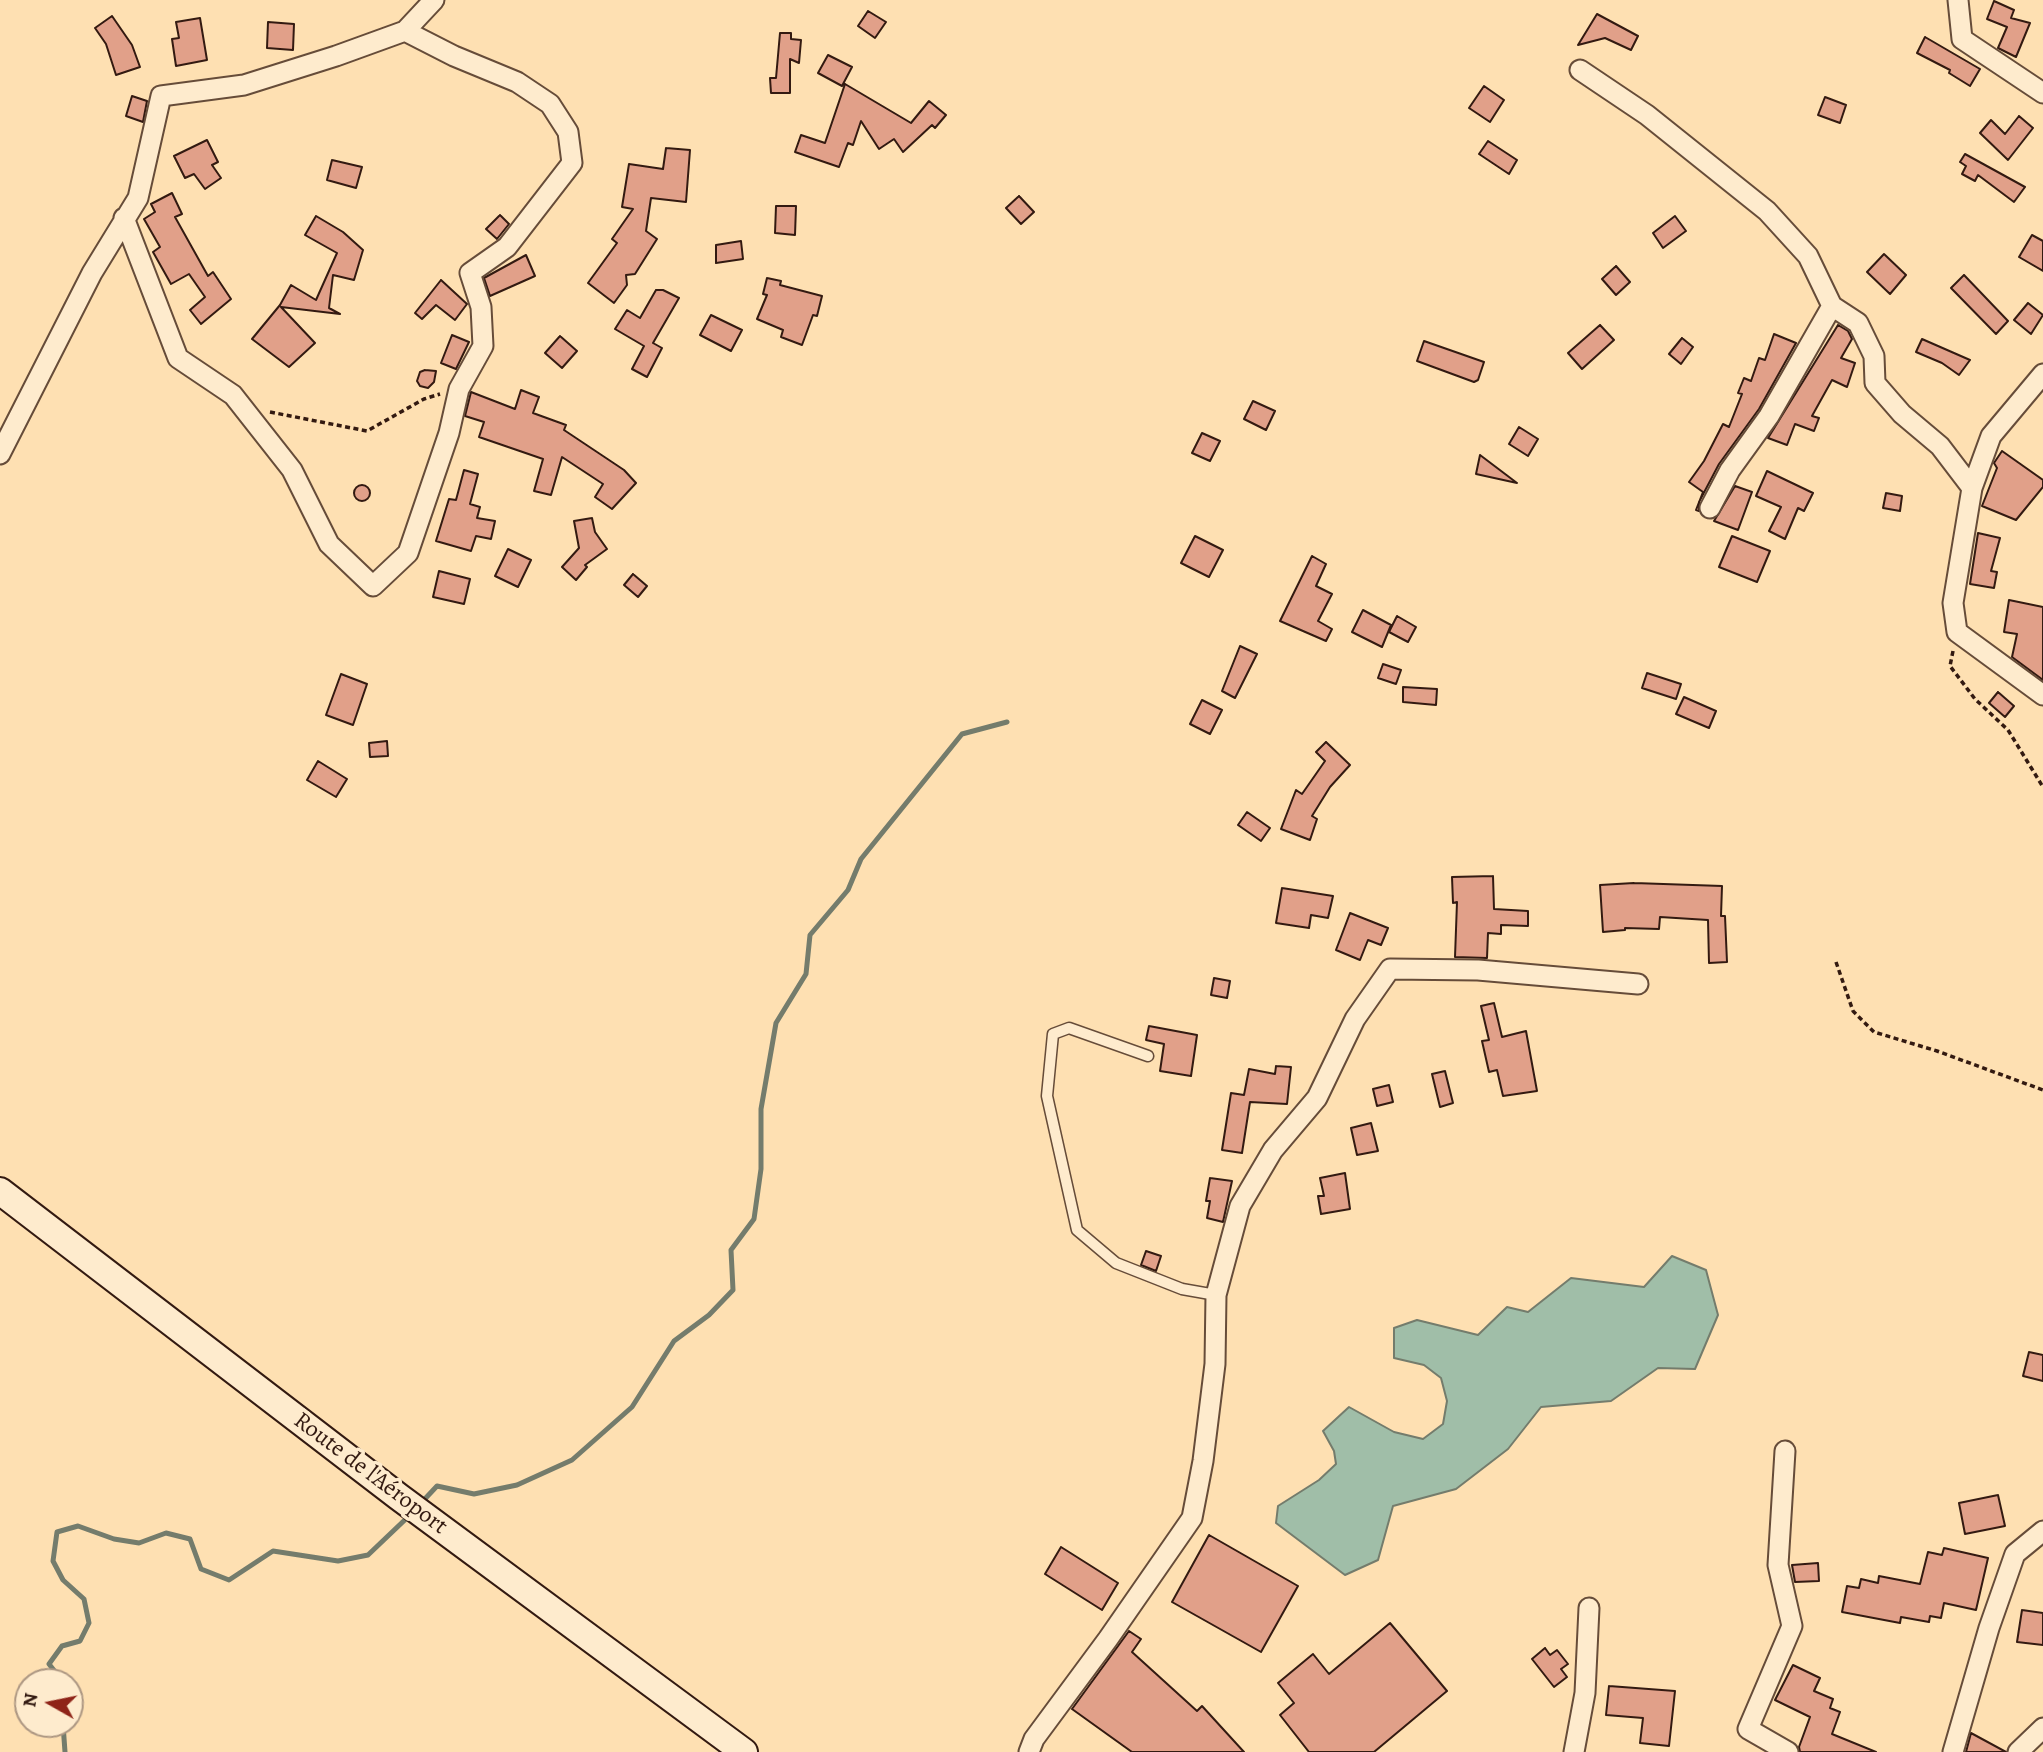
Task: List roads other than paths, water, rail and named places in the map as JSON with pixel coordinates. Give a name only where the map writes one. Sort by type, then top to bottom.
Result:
[{"type":"main road","name":"Route de l'Aéroport","points":[[0,1191],[424,1516],[744,1752]]},
{"type":"street","points":[[0,454],[92,274],[138,198],[162,96],[244,85],[405,31],[434,0]]},
{"type":"street","points":[[1958,0],[1962,39],[2043,93]]},
{"type":"street","points":[[124,218],[178,358],[233,395],[292,470],[329,544],[373,586],[408,553],[449,433],[459,389],[482,346],[481,307],[470,273],[507,247],[572,163],[568,132],[550,104],[517,82],[454,56],[405,31]]},
{"type":"street","points":[[1580,69],[1647,115],[1766,211],[1808,256],[1832,306],[1858,323],[1874,356],[1875,383],[1902,414],[1940,446],[1972,488]]},
{"type":"street","points":[[1710,508],[1730,470],[1769,416],[1832,306]]},
{"type":"street","points":[[2043,374],[1991,436],[1972,488],[1953,603],[1957,632],[2043,695]]},
{"type":"street","points":[[1029,1752],[1034,1739],[1192,1518],[1203,1461],[1215,1364],[1216,1295],[1240,1206],[1273,1150],[1317,1098],[1356,1019],[1390,969],[1478,970],[1638,984]]},
{"type":"street","points":[[1785,1451],[1778,1565],[1792,1626],[1748,1729],[1788,1752]]},
{"type":"street","points":[[1953,1752],[1989,1628],[2015,1554],[2043,1531]]},
{"type":"street","points":[[1574,1752],[1585,1693],[1589,1608]]},
{"type":"street","points":[[2018,1752],[2043,1728]]},
{"type":"lane","points":[[1148,1056],[1069,1028],[1053,1034],[1047,1096],[1077,1230],[1116,1263],[1182,1289],[1216,1295]]},
{"type":"waterway","points":[[422,1502],[437,1486],[474,1494],[517,1485],[572,1460],[632,1407],[674,1341],[709,1315],[733,1290],[731,1250],[754,1219],[761,1169],[761,1109],[776,1023],[806,974],[810,935],[848,890],[861,859],[962,734],[1007,722]]},
{"type":"waterway","points":[[52,1668],[49,1664],[62,1646],[80,1641],[89,1623],[84,1599],[63,1580],[53,1561],[57,1532],[78,1526],[114,1539],[139,1543],[166,1533],[190,1539],[201,1569],[229,1580],[273,1551],[338,1561],[368,1555],[410,1515]]},
{"type":"waterway","points":[[64,1738],[65,1752]]}]
